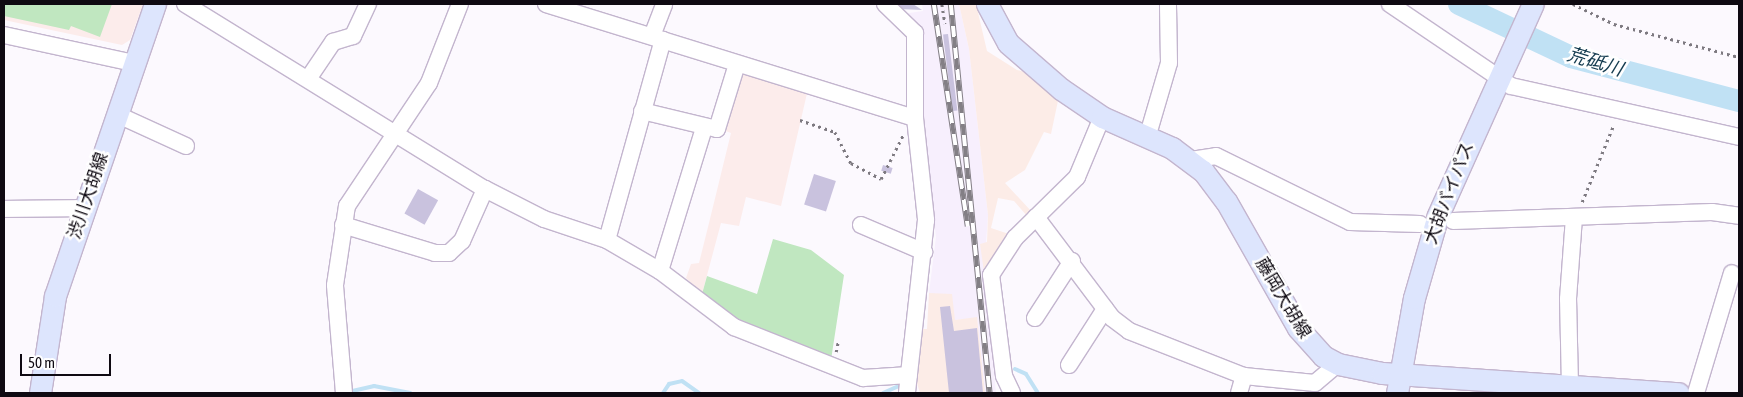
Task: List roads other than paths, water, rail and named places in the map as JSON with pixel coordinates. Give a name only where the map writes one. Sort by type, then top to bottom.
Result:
[{"type":"main road","name":"渋川大胡線","points":[[40,393],[55,296],[133,63],[155,4]]},
{"type":"main road","name":"藤岡大胡線","points":[[987,4],[1008,42],[1102,117],[1191,160],[1226,201],[1305,337],[1338,364],[1398,384],[1548,389],[1570,386],[1678,393]]},
{"type":"main road","name":"大胡バイパス","points":[[1398,384],[1430,239],[1501,72],[1533,4]]},
{"type":"street","points":[[185,4],[485,189],[544,219],[607,240],[660,271],[730,324],[790,353],[863,378],[910,375]]},
{"type":"street","points":[[308,79],[333,42],[353,36],[368,4]]},
{"type":"street","points":[[343,390],[335,285],[343,225],[352,194],[429,83],[460,4]]},
{"type":"street","points":[[546,4],[915,118]]},
{"type":"street","points":[[607,240],[642,111],[664,4]]},
{"type":"street","points":[[885,4],[915,33],[915,118],[926,220],[910,375],[906,393]]},
{"type":"street","points":[[1147,138],[1169,63],[1168,4]]},
{"type":"street","points":[[1390,4],[1501,72],[1518,88],[1739,137]]},
{"type":"street","points":[[4,35],[133,63]]},
{"type":"street","points":[[642,111],[704,128],[717,129],[737,64]]},
{"type":"street","points":[[116,114],[186,146]]},
{"type":"street","points":[[1012,393],[1004,376],[990,274],[1015,238],[1076,177],[1102,117]]},
{"type":"street","points":[[660,271],[704,128]]},
{"type":"street","points":[[1191,160],[1216,156],[1350,222],[1420,224]]},
{"type":"street","points":[[343,225],[449,253],[462,241],[485,189]]},
{"type":"street","points":[[4,209],[84,208]]},
{"type":"street","points":[[1453,221],[1712,212],[1739,216]]},
{"type":"street","points":[[1036,217],[1072,261],[1105,310],[1129,331],[1244,376],[1314,383],[1338,364]]},
{"type":"street","points":[[1570,386],[1568,300],[1577,217]]},
{"type":"street","points":[[861,225],[924,252]]},
{"type":"street","points":[[1035,318],[1072,261]]},
{"type":"street","points":[[1696,393],[1732,273]]},
{"type":"street","points":[[1069,364],[1105,310]]},
{"type":"street","points":[[1239,393],[1244,376]]},
{"type":"waterway","name":"荒砥川","points":[[1459,4],[1571,57],[1739,101]]},
{"type":"waterway","points":[[1015,369],[1026,374],[1038,393]]},
{"type":"waterway","points":[[663,393],[669,384],[682,381],[699,393]]},
{"type":"waterway","points":[[883,393],[901,385]]},
{"type":"waterway","points":[[348,392],[374,386],[410,393]]},
{"type":"railway","points":[[934,4],[968,226]]},
{"type":"railway","points":[[951,4],[990,393]]}]
